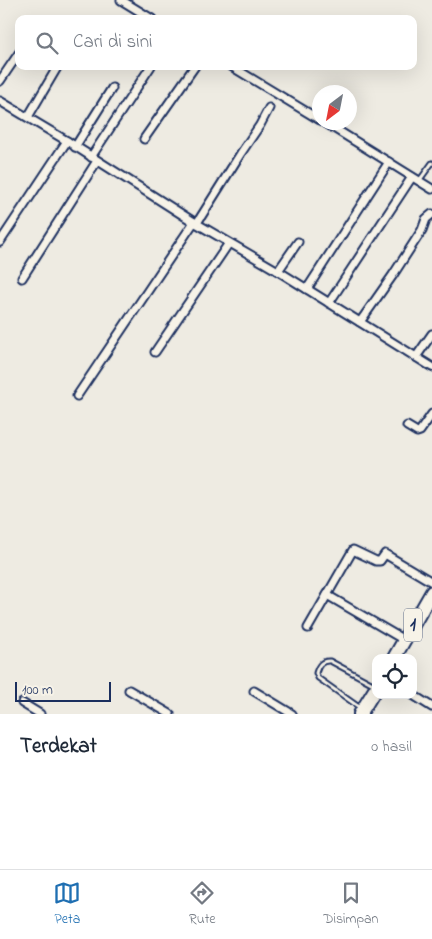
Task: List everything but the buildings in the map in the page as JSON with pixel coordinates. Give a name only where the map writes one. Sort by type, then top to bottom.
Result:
[{"type":"highway","name":"1","points":[[396,654],[432,592]]},
{"type":"highway","points":[[361,712],[372,694]]},
{"type":"street","points":[[121,0],[145,15]]},
{"type":"street","points":[[0,80],[15,59]]},
{"type":"street","points":[[28,117],[56,70]]},
{"type":"street","points":[[22,278],[149,70]]},
{"type":"street","points":[[144,139],[192,70]]},
{"type":"street","points":[[237,70],[312,115]]},
{"type":"street","points":[[75,147],[112,88]]},
{"type":"street","points":[[0,102],[28,117],[432,367]]},
{"type":"street","points":[[77,396],[196,222],[260,125],[269,108]]},
{"type":"street","points":[[337,130],[432,189]]},
{"type":"street","points":[[0,242],[67,141]]},
{"type":"street","points":[[307,289],[389,162]]},
{"type":"street","points":[[329,303],[412,178]]},
{"type":"street","points":[[360,322],[422,230],[426,219],[432,214]]},
{"type":"street","points":[[278,272],[298,242]]},
{"type":"street","points":[[154,352],[229,243]]},
{"type":"street","points":[[416,357],[432,334]]},
{"type":"street","points":[[407,426],[417,432],[420,431],[432,414]]},
{"type":"street","points":[[308,628],[353,550],[376,562],[386,555],[432,582]]},
{"type":"street","points":[[327,595],[404,640]]},
{"type":"street","points":[[129,690],[170,714]]},
{"type":"street","points":[[254,691],[292,714]]},
{"type":"street","points":[[417,698],[432,707]]},
{"type":"street","points":[[22,703],[40,714]]},
{"type":"lane","points":[[419,182],[432,163]]},
{"type":"lane","points":[[361,712],[318,678],[316,673],[318,668],[324,661],[330,661],[372,685]]}]
